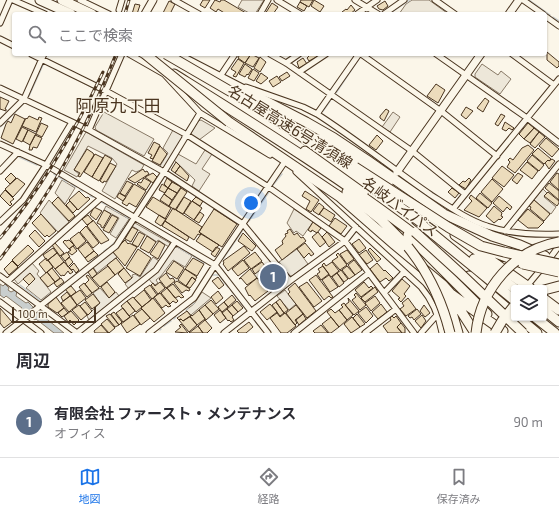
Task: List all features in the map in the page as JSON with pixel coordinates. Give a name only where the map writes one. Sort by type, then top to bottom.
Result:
[{"type":"highway","points":[[32,0],[59,12]]},
{"type":"highway","points":[[40,0],[67,12]]},
{"type":"highway","points":[[58,0],[84,12]]},
{"type":"highway","points":[[62,0],[88,12]]},
{"type":"highway","points":[[144,56],[228,122],[266,146],[340,197],[443,285],[451,294],[475,333]]},
{"type":"highway","name":"名岐バイパス","points":[[144,56],[168,69],[292,149],[394,219],[511,312]]},
{"type":"highway","name":"名古屋高速6号清須線","points":[[144,56],[330,166],[352,182],[415,232],[523,333]]},
{"type":"highway","name":"名岐バイパス","points":[[171,56],[286,128],[418,222],[511,298]]},
{"type":"highway","name":"名古屋高速6号清須線","points":[[171,56],[247,101],[318,148],[511,286]]},
{"type":"highway","points":[[176,56],[306,122],[334,138],[444,214],[495,264]]},
{"type":"highway","points":[[286,128],[323,141],[353,159],[495,264],[526,285]]},
{"type":"highway","points":[[266,146],[320,173],[381,220],[426,266],[441,287],[451,309],[458,333]]},
{"type":"highway","points":[[318,148],[342,159],[448,227],[481,246],[518,262],[559,272]]},
{"type":"highway","points":[[444,214],[492,236],[520,245],[554,262]]},
{"type":"highway","points":[[394,219],[414,242],[501,332]]},
{"type":"highway","points":[[475,333],[482,306],[493,285],[502,274],[520,258],[532,251],[543,246],[559,242]]},
{"type":"highway","points":[[481,246],[554,262]]},
{"type":"highway","points":[[408,247],[423,267],[435,289],[450,333]]},
{"type":"highway","points":[[547,289],[559,286]]},
{"type":"highway","points":[[451,294],[501,332]]},
{"type":"highway","points":[[547,301],[559,310]]},
{"type":"highway","points":[[501,332],[502,321],[511,310]]},
{"type":"highway","points":[[547,312],[559,322]]},
{"type":"highway","points":[[523,321],[537,333]]},
{"type":"highway","points":[[540,321],[555,333]]},
{"type":"street","points":[[0,23],[10,0]]},
{"type":"street","points":[[13,0],[41,12]]},
{"type":"street","points":[[80,0],[105,12]]},
{"type":"street","points":[[119,10],[122,0]]},
{"type":"street","points":[[146,12],[153,0]]},
{"type":"street","points":[[174,0],[195,12]]},
{"type":"street","points":[[261,12],[268,0]]},
{"type":"street","points":[[277,0],[297,12]]},
{"type":"street","points":[[355,0],[375,12]]},
{"type":"street","points":[[360,12],[377,0]]},
{"type":"street","points":[[387,12],[404,0]]},
{"type":"street","points":[[435,0],[452,12]]},
{"type":"street","points":[[510,12],[519,0]]},
{"type":"street","points":[[523,0],[540,12]]},
{"type":"street","points":[[547,17],[559,26]]},
{"type":"street","points":[[0,39],[12,45]]},
{"type":"street","points":[[0,123],[24,99],[43,56],[187,135],[267,186],[345,241],[414,333]]},
{"type":"street","points":[[89,130],[121,56]]},
{"type":"street","points":[[144,56],[148,65],[164,74],[200,113],[284,163],[308,182],[427,294],[432,302],[442,333]]},
{"type":"street","points":[[188,56],[241,85],[317,114],[397,172],[453,209],[486,226],[504,231],[538,235],[559,234]]},
{"type":"street","points":[[222,75],[234,56]]},
{"type":"street","points":[[274,56],[299,72],[412,152],[466,194]]},
{"type":"street","points":[[286,63],[296,56]]},
{"type":"street","points":[[299,72],[323,56]]},
{"type":"street","points":[[317,114],[358,56]]},
{"type":"street","points":[[363,56],[441,111],[497,156]]},
{"type":"street","points":[[439,56],[527,118],[559,143]]},
{"type":"street","points":[[397,172],[480,56]]},
{"type":"street","points":[[515,56],[554,85]]},
{"type":"street","points":[[148,65],[168,69]]},
{"type":"street","points":[[453,209],[559,79]]},
{"type":"street","points":[[0,88],[89,130],[164,172],[243,224],[290,281]]},
{"type":"street","points":[[6,333],[116,246],[200,113]]},
{"type":"street","points":[[1,219],[23,200],[46,166],[72,122]]},
{"type":"street","points":[[0,144],[46,166],[215,265],[268,333]]},
{"type":"street","points":[[0,171],[18,152]]},
{"type":"street","points":[[149,333],[194,298],[267,186],[284,163]]},
{"type":"street","points":[[504,231],[559,164]]},
{"type":"street","points":[[8,282],[101,198]]},
{"type":"street","points":[[224,333],[290,281],[345,241],[356,227]]},
{"type":"street","points":[[0,276],[39,307],[77,333],[156,270],[175,242]]},
{"type":"street","points":[[530,285],[559,246]]},
{"type":"street","points":[[384,293],[404,272]]},
{"type":"street","points":[[294,333],[369,273]]},
{"type":"street","points":[[0,302],[25,318],[41,333]]},
{"type":"street","points":[[365,333],[396,309]]},
{"type":"street","points":[[421,333],[437,315]]},
{"type":"shaded area","points":[[242,0],[264,0],[256,12],[247,12],[238,7]]},
{"type":"shaded area","points":[[412,0],[429,0],[446,12],[400,12],[406,4]]},
{"type":"shaded area","points":[[482,64],[498,75],[501,71],[511,79],[500,94],[475,77],[475,74]]},
{"type":"shaded area","points":[[104,112],[154,139],[144,156],[96,130],[95,127]]},
{"type":"shaded area","points":[[393,112],[400,117],[390,132],[382,127]]},
{"type":"shaded area","points":[[201,120],[215,128],[199,140],[192,136],[191,133],[198,121]]},
{"type":"shaded area","points":[[173,130],[181,134],[182,138],[165,167],[162,168],[160,166],[168,153],[163,148]]},
{"type":"shaded area","points":[[86,132],[144,165],[141,170],[136,172],[132,170],[115,199],[102,191],[117,164],[112,158],[88,146],[74,170],[79,174],[77,177],[64,170]]},
{"type":"shaded area","points":[[205,150],[212,154],[202,169],[210,174],[199,191],[192,186],[195,180],[174,160],[178,154],[196,164]]},
{"type":"shaded area","points":[[62,180],[75,188],[65,204],[55,193]]},
{"type":"shaded area","points":[[543,189],[547,193],[544,197],[556,207],[551,214],[534,200]]},
{"type":"shaded area","points":[[49,200],[69,222],[58,232],[40,213]]},
{"type":"shaded area","points":[[106,206],[129,219],[116,238],[110,234],[119,218],[104,210]]},
{"type":"shaded area","points":[[294,209],[313,222],[303,236],[296,231],[294,233],[287,223]]},
{"type":"shaded area","points":[[135,223],[170,243],[169,247],[158,240],[157,242],[132,226]]},
{"type":"shaded area","points":[[177,247],[192,256],[185,267],[173,260],[161,276],[156,280],[158,283],[155,285],[149,279],[157,272],[174,248]]},
{"type":"shaded area","points":[[297,249],[308,264],[290,276],[279,262]]},
{"type":"shaded area","points":[[112,251],[117,257],[97,273],[93,267]]},
{"type":"shaded area","points":[[153,257],[159,261],[154,268],[129,289],[125,284],[133,277],[132,275],[135,274],[140,277]]},
{"type":"shaded area","points":[[32,263],[39,271],[37,274],[51,292],[41,300],[26,288],[35,279],[30,273],[18,284],[14,279]]},
{"type":"shaded area","points":[[0,284],[3,286],[5,284],[11,292],[15,290],[17,291],[16,296],[26,303],[28,302],[37,311],[44,314],[43,316],[64,333],[54,333],[21,310],[22,308],[6,296],[4,298],[0,295]]},
{"type":"shaded area","points":[[100,288],[109,298],[116,292],[119,296],[89,320],[87,316],[100,303],[93,293]]},
{"type":"shaded area","points":[[285,290],[296,304],[289,310],[277,296]]},
{"type":"shaded area","points":[[202,292],[211,298],[191,315],[186,310],[194,304]]},
{"type":"building","points":[[203,0],[210,0],[205,8],[200,5]]},
{"type":"building","points":[[215,0],[220,2],[221,0],[224,0],[244,12],[223,12],[218,9],[216,12],[210,8]]},
{"type":"building","points":[[301,0],[313,0],[309,7],[300,2]]},
{"type":"building","points":[[314,0],[324,6],[320,12],[311,6]]},
{"type":"building","points":[[169,1],[175,4],[171,12],[164,12]]},
{"type":"building","points":[[385,1],[388,6],[383,10],[379,9],[377,6]]},
{"type":"building","points":[[300,2],[307,6],[304,11],[297,7]]},
{"type":"building","points":[[272,3],[278,7],[274,12],[266,12]]},
{"type":"building","points":[[135,4],[140,5],[138,12],[133,12]]},
{"type":"building","points":[[351,5],[355,10],[352,12],[342,12],[346,9],[347,10]]},
{"type":"building","points":[[547,52],[559,62],[559,66],[557,68],[547,60]]},
{"type":"building","points":[[239,56],[250,56],[245,63],[238,58]]},
{"type":"building","points":[[250,56],[259,58],[253,67],[245,63]]},
{"type":"building","points":[[309,56],[317,57],[309,61],[307,58]]},
{"type":"building","points":[[260,57],[266,62],[260,72],[254,68]]},
{"type":"building","points":[[303,58],[307,64],[299,68],[297,62]]},
{"type":"building","points":[[238,59],[244,63],[236,77],[233,76],[236,72],[231,69]]},
{"type":"building","points":[[245,64],[252,69],[245,77],[239,74]]},
{"type":"building","points":[[253,69],[259,73],[254,81],[248,78]]},
{"type":"building","points":[[287,72],[290,76],[282,81],[279,77]]},
{"type":"building","points":[[261,73],[268,78],[261,84],[256,81]]},
{"type":"building","points":[[277,76],[281,82],[273,87],[269,81]]},
{"type":"building","points":[[436,84],[445,90],[438,103],[427,96]]},
{"type":"building","points":[[0,97],[9,101],[5,109],[6,111],[0,109]]},
{"type":"building","points":[[485,98],[489,101],[483,112],[477,108]]},
{"type":"building","points":[[466,107],[473,111],[466,119],[461,115]]},
{"type":"building","points":[[386,109],[389,111],[384,121],[380,118],[380,116]]},
{"type":"building","points":[[15,114],[25,119],[13,144],[1,138],[6,124],[8,121],[11,123]]},
{"type":"building","points":[[501,114],[505,116],[498,126],[495,124]]},
{"type":"building","points":[[29,116],[38,120],[39,117],[42,118],[36,132],[22,126],[26,118],[27,119]]},
{"type":"building","points":[[505,122],[514,128],[512,130],[509,128],[506,131],[502,129]]},
{"type":"building","points":[[41,123],[48,126],[42,137],[36,134]]},
{"type":"building","points":[[528,123],[534,128],[524,139],[519,134]]},
{"type":"building","points":[[22,127],[28,130],[22,142],[16,139]]},
{"type":"building","points":[[534,128],[539,132],[530,143],[524,139]]},
{"type":"building","points":[[28,130],[36,134],[30,145],[23,141]]},
{"type":"building","points":[[539,132],[545,137],[535,148],[530,144]]},
{"type":"building","points":[[35,135],[42,138],[37,148],[33,147],[32,150],[29,150],[30,145]]},
{"type":"building","points":[[377,135],[383,141],[376,150],[369,145]]},
{"type":"building","points":[[546,138],[559,149],[552,157],[539,146]]},
{"type":"building","points":[[154,142],[160,145],[153,159],[150,158],[152,155],[148,153]]},
{"type":"building","points":[[528,145],[534,150],[515,173],[507,167],[510,162],[508,160],[510,158],[513,160],[522,148]]},
{"type":"building","points":[[160,146],[167,154],[160,165],[152,161]]},
{"type":"building","points":[[538,148],[551,159],[544,164],[532,154]]},
{"type":"building","points":[[87,149],[94,155],[80,177],[78,176],[80,173],[74,170]]},
{"type":"building","points":[[95,154],[103,158],[92,177],[84,172]]},
{"type":"building","points":[[105,155],[112,159],[99,181],[92,177]]},
{"type":"building","points":[[532,155],[544,165],[539,171],[527,161]]},
{"type":"building","points":[[552,159],[555,161],[549,169],[545,163]]},
{"type":"building","points":[[176,162],[180,166],[175,173],[171,170]]},
{"type":"building","points":[[527,162],[538,171],[532,179],[520,170]]},
{"type":"building","points":[[110,163],[116,166],[106,182],[104,181],[103,183],[100,181]]},
{"type":"building","points":[[180,166],[189,176],[187,181],[175,173]]},
{"type":"building","points":[[502,166],[514,175],[504,187],[492,178]]},
{"type":"building","points":[[143,169],[149,174],[135,183],[128,179]]},
{"type":"building","points":[[11,173],[16,178],[10,184],[5,179]]},
{"type":"building","points":[[153,173],[157,177],[153,183],[145,177]]},
{"type":"building","points":[[518,173],[523,176],[517,184],[512,180]]},
{"type":"building","points":[[557,173],[559,174],[559,190],[550,182]]},
{"type":"building","points":[[17,178],[25,184],[13,197],[5,189]]},
{"type":"building","points":[[144,178],[151,182],[146,190],[137,184],[139,182],[141,183]]},
{"type":"building","points":[[167,178],[172,182],[168,188],[164,184]]},
{"type":"building","points":[[469,178],[471,180],[466,189],[459,185],[463,181],[465,182]]},
{"type":"building","points":[[492,179],[503,189],[492,202],[481,192]]},
{"type":"building","points":[[127,181],[133,184],[125,196],[120,193]]},
{"type":"building","points":[[172,182],[181,187],[177,193],[168,188]]},
{"type":"building","points":[[549,183],[559,191],[559,200],[545,188]]},
{"type":"building","points":[[134,184],[146,191],[136,207],[129,203],[127,206],[122,203]]},
{"type":"building","points":[[162,184],[168,188],[165,193],[159,190]]},
{"type":"building","points":[[168,188],[177,193],[172,200],[164,194]]},
{"type":"building","points":[[181,188],[187,192],[175,210],[169,206]]},
{"type":"building","points":[[452,188],[459,193],[455,198],[448,192]]},
{"type":"building","points":[[5,190],[14,199],[10,202],[12,204],[10,206],[0,196]]},
{"type":"building","points":[[79,191],[86,198],[88,197],[90,199],[78,210],[69,200]]},
{"type":"building","points":[[305,191],[319,200],[311,212],[306,209],[310,201],[302,196]]},
{"type":"building","points":[[548,192],[559,201],[557,206],[544,196]]},
{"type":"building","points":[[119,193],[126,197],[123,201],[117,197]]},
{"type":"building","points":[[480,193],[492,203],[488,208],[476,198]]},
{"type":"building","points":[[164,194],[172,200],[169,206],[160,200]]},
{"type":"building","points":[[471,195],[487,208],[479,217],[464,210],[472,201],[469,198]]},
{"type":"building","points":[[499,196],[512,207],[510,210],[507,207],[503,212],[493,203]]},
{"type":"building","points":[[58,197],[75,216],[69,221],[52,203]]},
{"type":"building","points":[[153,197],[171,208],[165,219],[146,207]]},
{"type":"building","points":[[184,197],[191,201],[183,214],[176,210]]},
{"type":"building","points":[[196,197],[203,201],[200,206],[192,201]]},
{"type":"building","points":[[534,200],[550,214],[544,221],[530,209],[531,207],[529,206]]},
{"type":"building","points":[[70,201],[77,209],[73,213],[66,205]]},
{"type":"building","points":[[192,201],[202,208],[194,220],[184,213]]},
{"type":"building","points":[[319,203],[324,207],[319,215],[313,211]]},
{"type":"building","points":[[494,206],[502,213],[501,216],[503,217],[494,223],[486,216]]},
{"type":"building","points":[[94,207],[102,211],[96,220],[90,215]]},
{"type":"building","points":[[173,208],[202,227],[199,232],[201,234],[198,234],[194,240],[165,221]]},
{"type":"building","points":[[324,208],[335,215],[331,222],[319,214]]},
{"type":"building","points":[[214,209],[237,224],[222,247],[199,232]]},
{"type":"building","points":[[528,209],[544,222],[538,228],[528,228],[518,220]]},
{"type":"building","points":[[104,210],[111,214],[103,228],[97,223]]},
{"type":"building","points":[[200,212],[204,215],[199,223],[194,220]]},
{"type":"building","points":[[41,214],[56,231],[49,237],[47,235],[45,237],[32,223]]},
{"type":"building","points":[[88,215],[93,221],[87,225],[82,219]]},
{"type":"building","points":[[112,215],[118,218],[109,233],[103,230]]},
{"type":"building","points":[[159,215],[166,219],[161,226],[155,222]]},
{"type":"building","points":[[335,218],[347,226],[341,234],[329,226]]},
{"type":"building","points":[[93,220],[109,240],[101,244],[87,226]]},
{"type":"building","points":[[165,221],[189,237],[187,241],[162,226]]},
{"type":"building","points":[[313,222],[321,228],[317,233],[312,230],[311,232],[308,230]]},
{"type":"building","points":[[86,226],[99,243],[93,248],[80,232]]},
{"type":"building","points":[[132,227],[138,230],[131,242],[125,239]]},
{"type":"building","points":[[290,229],[294,235],[297,233],[306,241],[282,260],[275,250],[283,244],[282,241],[286,236],[285,234],[288,233],[287,231]]},
{"type":"building","points":[[35,230],[45,241],[39,247],[29,236]]},
{"type":"building","points":[[79,232],[86,241],[77,249],[70,239]]},
{"type":"building","points":[[139,232],[145,235],[138,247],[132,244]]},
{"type":"building","points":[[318,232],[326,242],[320,247],[312,237]]},
{"type":"building","points":[[327,232],[335,242],[329,247],[322,237]]},
{"type":"building","points":[[243,233],[256,246],[252,251],[238,241]]},
{"type":"building","points":[[201,234],[219,245],[213,252],[196,241]]},
{"type":"building","points":[[147,236],[156,242],[149,253],[140,248]]},
{"type":"building","points":[[359,239],[366,248],[359,253],[352,244]]},
{"type":"building","points":[[65,240],[69,240],[74,245],[69,249],[63,242]]},
{"type":"building","points":[[125,240],[128,244],[129,243],[137,247],[125,266],[113,252]]},
{"type":"building","points":[[159,241],[165,245],[158,259],[150,254]]},
{"type":"building","points":[[87,242],[94,251],[85,258],[78,249]]},
{"type":"building","points":[[55,243],[64,253],[60,256],[52,245]]},
{"type":"building","points":[[305,243],[314,254],[311,256],[309,253],[304,258],[297,249]]},
{"type":"building","points":[[28,245],[34,251],[18,266],[12,260]]},
{"type":"building","points":[[73,246],[77,251],[72,255],[68,252]]},
{"type":"building","points":[[244,246],[250,253],[228,271],[223,264],[223,261]]},
{"type":"building","points":[[216,247],[220,249],[215,257],[211,254]]},
{"type":"building","points":[[53,248],[57,253],[47,261],[43,255]]},
{"type":"building","points":[[370,248],[381,259],[377,262],[368,250]]},
{"type":"building","points":[[138,249],[151,258],[140,276],[126,268]]},
{"type":"building","points":[[347,250],[354,259],[347,264],[340,254]]},
{"type":"building","points":[[366,250],[373,260],[367,264],[359,255]]},
{"type":"building","points":[[94,251],[98,255],[88,262],[85,258]]},
{"type":"building","points":[[67,252],[70,257],[65,261],[61,256]]},
{"type":"building","points":[[255,252],[262,261],[251,269],[244,260]]},
{"type":"building","points":[[57,253],[64,262],[55,269],[48,260]]},
{"type":"building","points":[[338,253],[347,265],[340,270],[332,261],[338,257],[336,255]]},
{"type":"building","points":[[69,257],[73,262],[68,267],[65,261]]},
{"type":"building","points":[[46,258],[53,267],[46,273],[39,264]]},
{"type":"building","points":[[116,258],[124,268],[115,275],[107,265]]},
{"type":"building","points":[[193,258],[204,264],[197,276],[185,269]]},
{"type":"building","points":[[243,260],[249,268],[238,276],[232,269]]},
{"type":"building","points":[[354,260],[362,270],[355,275],[348,265]]},
{"type":"building","points":[[12,261],[18,267],[9,275],[4,269]]},
{"type":"building","points":[[174,261],[184,268],[177,279],[166,272]]},
{"type":"building","points":[[64,262],[73,272],[70,274],[68,271],[64,276],[61,276],[55,269]]},
{"type":"building","points":[[262,262],[265,266],[255,274],[252,269]]},
{"type":"building","points":[[332,262],[339,271],[331,277],[322,265],[324,263],[326,266]]},
{"type":"building","points":[[74,263],[79,270],[76,273],[73,269],[72,270],[69,268]]},
{"type":"building","points":[[377,263],[393,278],[389,281],[386,278],[380,282],[370,269]]},
{"type":"building","points":[[108,266],[115,275],[100,287],[92,278]]},
{"type":"building","points":[[323,266],[329,274],[321,280],[317,274],[320,272],[318,269]]},
{"type":"building","points":[[347,266],[355,275],[349,279],[342,270]]},
{"type":"building","points":[[273,267],[281,278],[272,285],[263,275]]},
{"type":"building","points":[[52,268],[60,278],[55,282],[47,272]]},
{"type":"building","points":[[93,268],[97,274],[92,278],[88,272]]},
{"type":"building","points":[[124,268],[132,278],[125,283],[118,274]]},
{"type":"building","points":[[185,269],[197,277],[195,280],[192,277],[186,286],[178,280]]},
{"type":"building","points":[[250,269],[257,278],[247,285],[241,278],[239,279]]},
{"type":"building","points":[[341,270],[348,279],[344,282],[337,273]]},
{"type":"building","points":[[47,272],[55,282],[48,287],[40,278]]},
{"type":"building","points":[[30,273],[35,279],[29,285],[23,279]]},
{"type":"building","points":[[166,273],[170,279],[173,278],[175,281],[166,288],[159,279]]},
{"type":"building","points":[[337,273],[344,283],[339,287],[332,277]]},
{"type":"building","points":[[88,275],[99,288],[92,293],[85,284],[89,280],[86,276]]},
{"type":"building","points":[[263,275],[271,284],[265,288],[258,279]]},
{"type":"building","points":[[316,275],[333,297],[331,298],[329,296],[324,300],[309,280]]},
{"type":"building","points":[[329,275],[338,287],[330,292],[322,280]]},
{"type":"building","points":[[192,277],[196,280],[190,288],[186,286]]},
{"type":"building","points":[[218,277],[224,285],[219,289],[212,281]]},
{"type":"building","points":[[61,278],[64,282],[57,287],[54,283]]},
{"type":"building","points":[[257,278],[268,291],[255,301],[250,295],[249,296],[245,288]]},
{"type":"building","points":[[402,279],[410,286],[404,294],[406,296],[401,302],[398,299],[400,298],[392,291]]},
{"type":"building","points":[[177,281],[190,289],[189,291],[186,290],[182,293],[174,283]]},
{"type":"building","points":[[107,282],[115,292],[109,298],[101,287]]},
{"type":"building","points":[[160,282],[165,288],[158,294],[151,285],[153,283],[155,286]]},
{"type":"building","points":[[307,282],[322,301],[314,307],[299,287]]},
{"type":"building","points":[[364,282],[369,288],[371,286],[373,288],[361,297],[355,290]]},
{"type":"building","points":[[84,283],[92,293],[87,297],[79,287]]},
{"type":"building","points":[[295,283],[316,311],[307,318],[288,294],[290,292],[288,289]]},
{"type":"building","points":[[173,284],[184,297],[181,298],[179,296],[175,298],[167,288]]},
{"type":"building","points":[[150,285],[157,295],[152,299],[144,289]]},
{"type":"building","points":[[71,286],[76,292],[71,296],[65,289]]},
{"type":"building","points":[[375,287],[378,292],[365,302],[361,298]]},
{"type":"building","points":[[167,288],[178,301],[176,303],[173,301],[170,304],[161,293]]},
{"type":"building","points":[[80,290],[86,298],[77,305],[71,296]]},
{"type":"building","points":[[144,290],[151,300],[142,307],[134,298]]},
{"type":"building","points":[[218,291],[223,298],[216,304],[211,297]]},
{"type":"building","points":[[67,292],[70,296],[63,301],[61,297]]},
{"type":"building","points":[[160,293],[171,306],[168,307],[166,305],[162,308],[154,297]]},
{"type":"building","points":[[356,293],[366,305],[360,310],[352,300],[356,297],[354,295]]},
{"type":"building","points":[[93,294],[100,303],[92,309],[85,300]]},
{"type":"building","points":[[232,295],[236,300],[228,307],[224,302]]},
{"type":"building","points":[[70,296],[77,305],[69,312],[61,303]]},
{"type":"building","points":[[375,296],[380,303],[371,311],[365,303]]},
{"type":"building","points":[[56,297],[64,308],[57,313],[48,307],[48,304]]},
{"type":"building","points":[[133,297],[142,307],[136,312],[127,301]]},
{"type":"building","points":[[153,298],[165,313],[154,322],[141,308]]},
{"type":"building","points":[[348,298],[359,311],[354,315],[345,305],[349,302]]},
{"type":"building","points":[[408,298],[416,309],[406,316],[400,309],[404,306],[402,303]]},
{"type":"building","points":[[280,299],[288,310],[284,313],[276,302]]},
{"type":"building","points":[[211,300],[219,309],[213,314],[205,305]]},
{"type":"building","points":[[127,301],[135,311],[129,316],[121,306]]},
{"type":"building","points":[[237,301],[243,308],[238,312],[232,305]]},
{"type":"building","points":[[85,302],[92,311],[88,315],[80,306]]},
{"type":"building","points":[[224,302],[228,307],[222,312],[218,307]]},
{"type":"building","points":[[276,302],[284,313],[280,316],[272,305]]},
{"type":"building","points":[[344,303],[353,315],[347,320],[339,310],[343,307],[341,305]]},
{"type":"building","points":[[270,304],[277,312],[267,320],[260,312]]},
{"type":"building","points":[[381,304],[387,312],[378,319],[372,312]]},
{"type":"building","points":[[79,305],[87,315],[81,320],[72,310]]},
{"type":"building","points":[[205,305],[213,314],[206,320],[199,310]]},
{"type":"building","points":[[232,305],[238,312],[233,316],[227,309]]},
{"type":"building","points":[[296,305],[303,314],[295,320],[297,323],[295,325],[286,313]]},
{"type":"building","points":[[424,305],[430,313],[425,317],[420,311]]},
{"type":"building","points":[[366,307],[373,316],[366,323],[358,313]]},
{"type":"building","points":[[0,308],[12,322],[4,328],[0,323]]},
{"type":"building","points":[[64,308],[68,313],[62,317],[58,313]]},
{"type":"building","points":[[123,308],[130,317],[123,322],[116,313]]},
{"type":"building","points":[[142,309],[150,318],[141,325],[134,315]]},
{"type":"building","points":[[227,309],[233,316],[232,317],[234,320],[231,322],[229,320],[228,321],[222,313]]},
{"type":"building","points":[[331,309],[335,313],[339,310],[347,320],[339,327],[327,312]]},
{"type":"building","points":[[417,309],[421,314],[414,320],[412,317],[410,318],[408,316]]},
{"type":"building","points":[[199,310],[205,319],[197,325],[190,317]]},
{"type":"building","points":[[220,310],[226,318],[220,323],[214,315]]},
{"type":"building","points":[[71,311],[79,320],[74,325],[70,320],[68,322],[64,316]]},
{"type":"building","points":[[187,311],[191,316],[183,321],[177,318]]},
{"type":"building","points":[[114,312],[122,322],[119,325],[111,314]]},
{"type":"building","points":[[277,313],[280,317],[285,313],[296,326],[287,333],[281,333],[270,318]]},
{"type":"building","points":[[110,314],[119,325],[115,327],[106,316]]},
{"type":"building","points":[[303,314],[306,319],[299,325],[296,320]]},
{"type":"building","points":[[357,314],[365,324],[360,327],[353,318]]},
{"type":"building","points":[[133,315],[140,324],[127,333],[121,324]]},
{"type":"building","points":[[422,315],[426,321],[421,328],[415,321]]},
{"type":"building","points":[[190,316],[197,325],[189,332],[179,320],[181,319],[183,321]]},
{"type":"building","points":[[392,316],[394,318],[396,316],[401,323],[397,327],[402,333],[388,333],[383,326],[391,320],[390,318]]},
{"type":"building","points":[[331,317],[339,327],[329,333],[322,324]]},
{"type":"building","points":[[352,317],[360,327],[351,333],[344,324]]},
{"type":"building","points":[[107,319],[115,328],[109,333],[101,324]]},
{"type":"building","points":[[205,320],[212,328],[207,333],[203,333],[198,326]]},
{"type":"building","points":[[249,322],[253,327],[246,333],[239,333],[237,331]]},
{"type":"building","points":[[401,323],[405,328],[405,333],[402,333],[397,327]]},
{"type":"building","points":[[181,324],[188,333],[175,332],[181,327],[179,326]]},
{"type":"building","points":[[101,325],[108,333],[95,333],[94,331]]},
{"type":"building","points":[[321,325],[328,333],[315,333],[313,331]]},
{"type":"building","points":[[198,326],[203,333],[189,333]]},
{"type":"waterway","points":[[392,12],[410,0]]},
{"type":"waterway","points":[[529,0],[546,12]]},
{"type":"waterway","points":[[553,17],[559,21]]},
{"type":"waterway","points":[[336,93],[358,60]]},
{"type":"waterway","points":[[29,96],[43,65]]},
{"type":"waterway","points":[[323,111],[330,101]]},
{"type":"waterway","points":[[0,127],[23,104]]},
{"type":"waterway","points":[[19,157],[37,165]]},
{"type":"waterway","points":[[54,174],[67,182]]},
{"type":"waterway","points":[[273,185],[282,174]]},
{"type":"waterway","points":[[71,184],[76,187]]},
{"type":"waterway","points":[[249,221],[269,192]]},
{"type":"waterway","points":[[101,202],[107,205]]},
{"type":"waterway","points":[[111,208],[120,213]]},
{"type":"waterway","points":[[116,240],[129,221]]},
{"type":"waterway","points":[[223,259],[242,231]]},
{"type":"waterway","points":[[110,247],[114,243]]},
{"type":"waterway","points":[[178,247],[191,255]]},
{"type":"waterway","points":[[89,264],[99,255]]},
{"type":"waterway","points":[[193,256],[205,263]]},
{"type":"waterway","points":[[200,293],[212,275],[219,275],[228,287]]},
{"type":"waterway","points":[[20,285],[41,301]]},
{"type":"waterway","points":[[231,290],[234,294]]},
{"type":"waterway","points":[[43,300],[50,294]]},
{"type":"waterway","points":[[238,299],[245,308]]},
{"type":"waterway","points":[[252,317],[258,325]]},
{"type":"waterway","points":[[164,326],[171,321]]},
{"type":"railway","points":[[126,12],[129,0]]},
{"type":"railway","points":[[0,259],[33,214],[54,182],[74,147],[115,56]]},
{"type":"railway","points":[[0,238],[44,179],[81,116],[103,72]]},
{"type":"place","name":"有限会社 ファースト・メンテナンス","points":[[273,277]]},
{"type":"district","name":"阿原九丁田","points":[[118,106]]}]
